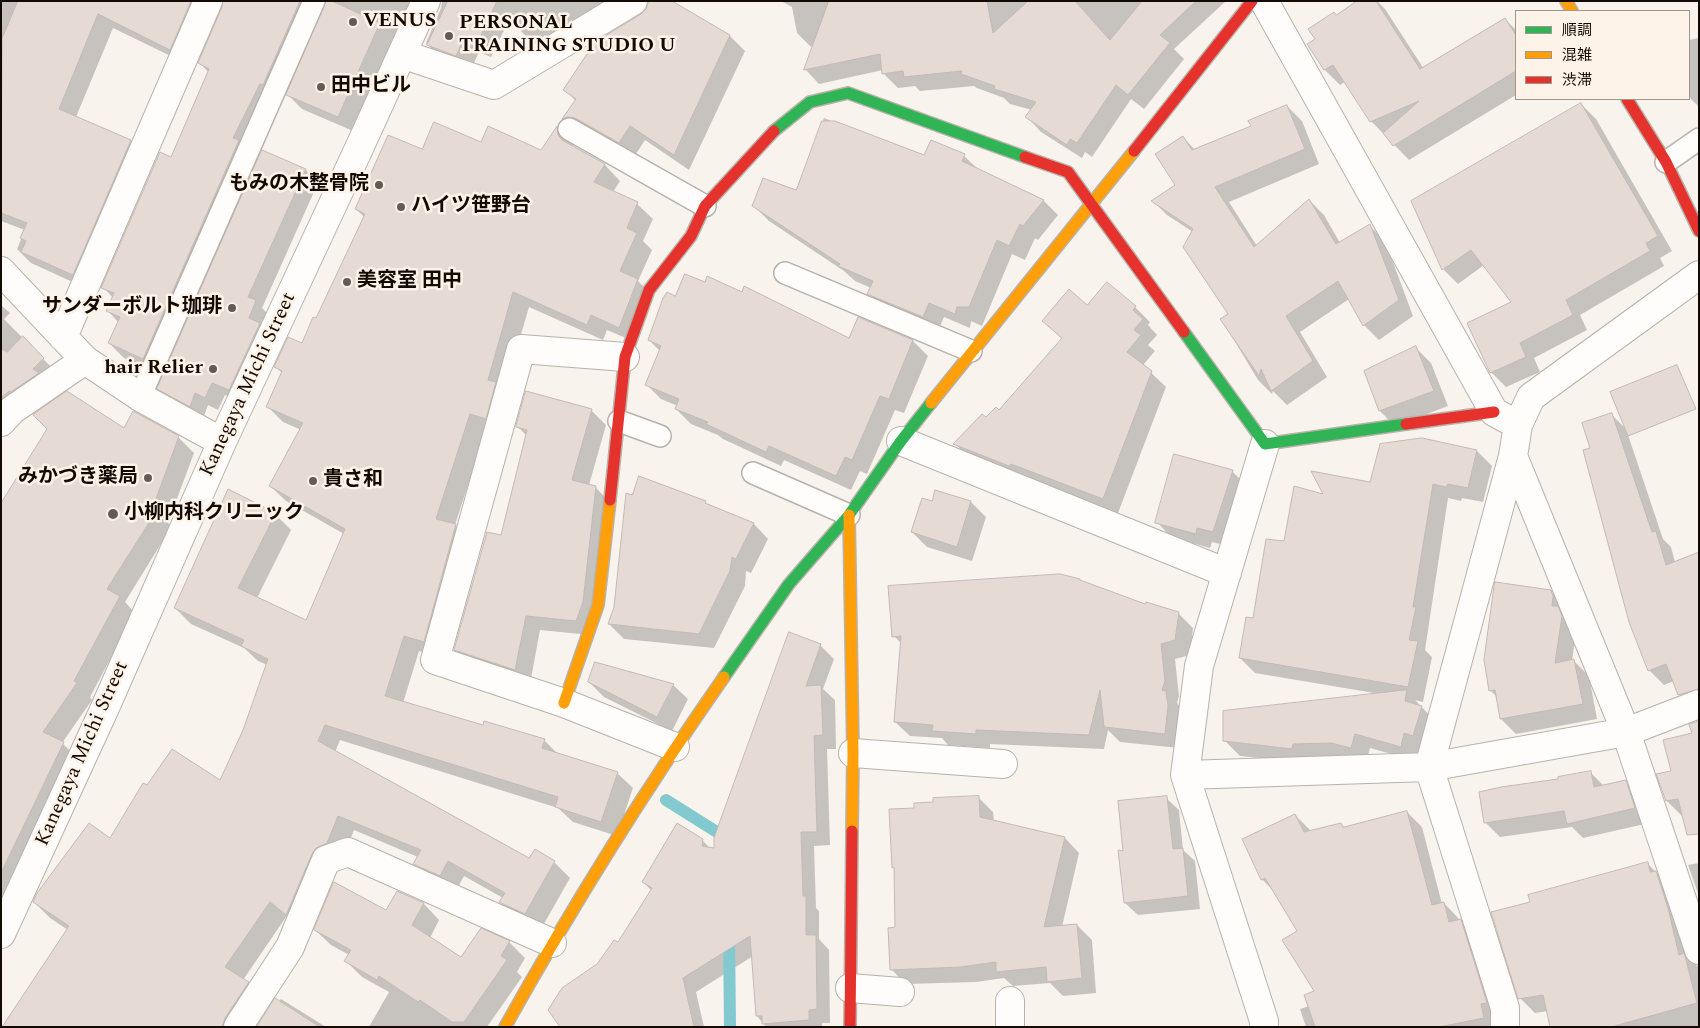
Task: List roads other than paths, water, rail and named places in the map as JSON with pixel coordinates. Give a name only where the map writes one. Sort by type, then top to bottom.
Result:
[{"type":"street","points":[[63,338],[208,1]]},
{"type":"street","name":"Kanegaya Michi Street","points":[[1,933],[104,710],[222,442],[362,144],[426,1]]},
{"type":"street","points":[[402,54],[494,85],[633,1]]},
{"type":"street","points":[[505,1027],[552,943],[675,747],[788,584],[849,515],[901,441],[971,351],[1092,205],[1252,1]]},
{"type":"street","points":[[1264,1],[1494,412],[1518,425]]},
{"type":"street","points":[[564,704],[598,605],[625,357],[649,290],[691,236],[705,206],[775,130],[810,102],[848,93],[1068,172],[1264,444]]},
{"type":"street","points":[[1628,100],[1666,162],[1699,231]]},
{"type":"street","points":[[1,272],[84,360],[140,397],[222,442]]},
{"type":"street","points":[[1507,1020],[1429,767],[1513,456],[1518,425],[1531,397],[1699,275]]},
{"type":"street","points":[[625,357],[521,349],[435,660],[564,704],[675,747]]},
{"type":"street","points":[[1,422],[12,410],[84,360]]},
{"type":"street","points":[[1264,444],[1494,412]]},
{"type":"street","points":[[901,441],[1227,573]]},
{"type":"street","points":[[1264,444],[1199,666],[1185,775],[1264,1021],[1264,1027]]},
{"type":"street","points":[[1513,456],[1626,732],[1699,950]]},
{"type":"street","points":[[849,515],[853,753],[850,1027]]},
{"type":"street","points":[[1185,775],[1429,767],[1626,732],[1699,704]]},
{"type":"street","points":[[853,753],[1003,764]]},
{"type":"street","points":[[238,1027],[290,947],[326,860],[348,852],[552,943]]},
{"type":"street","points":[[850,988],[900,992]]},
{"type":"lane","points":[[140,397],[314,1]]},
{"type":"lane","points":[[569,129],[705,206]]},
{"type":"lane","points":[[1666,162],[1699,139]]},
{"type":"lane","points":[[786,273],[971,351]]},
{"type":"lane","points":[[619,421],[660,436]]},
{"type":"lane","points":[[753,473],[849,515]]},
{"type":"waterway","points":[[666,800],[728,840]]},
{"type":"waterway","points":[[729,933],[730,1027]]},
{"type":"place","name":"VENUS","points":[[353,22]]},
{"type":"place","name":"PERSONAL TRAINING STUDIO U","points":[[449,36]]},
{"type":"place","name":"田中ビル","points":[[321,87]]},
{"type":"place","name":"もみの木整骨院","points":[[379,185]]},
{"type":"place","name":"ハイツ笹野台","points":[[401,207]]},
{"type":"place","name":"美容室 田中","points":[[347,282]]},
{"type":"place","name":"サンダーボルト珈琲","points":[[232,308]]},
{"type":"place","name":"hair Relier","points":[[213,369]]},
{"type":"place","name":"みかづき薬局","points":[[148,478]]},
{"type":"place","name":"貴さ和","points":[[313,481]]},
{"type":"place","name":"小柳内科クリニック","points":[[113,514]]}]
